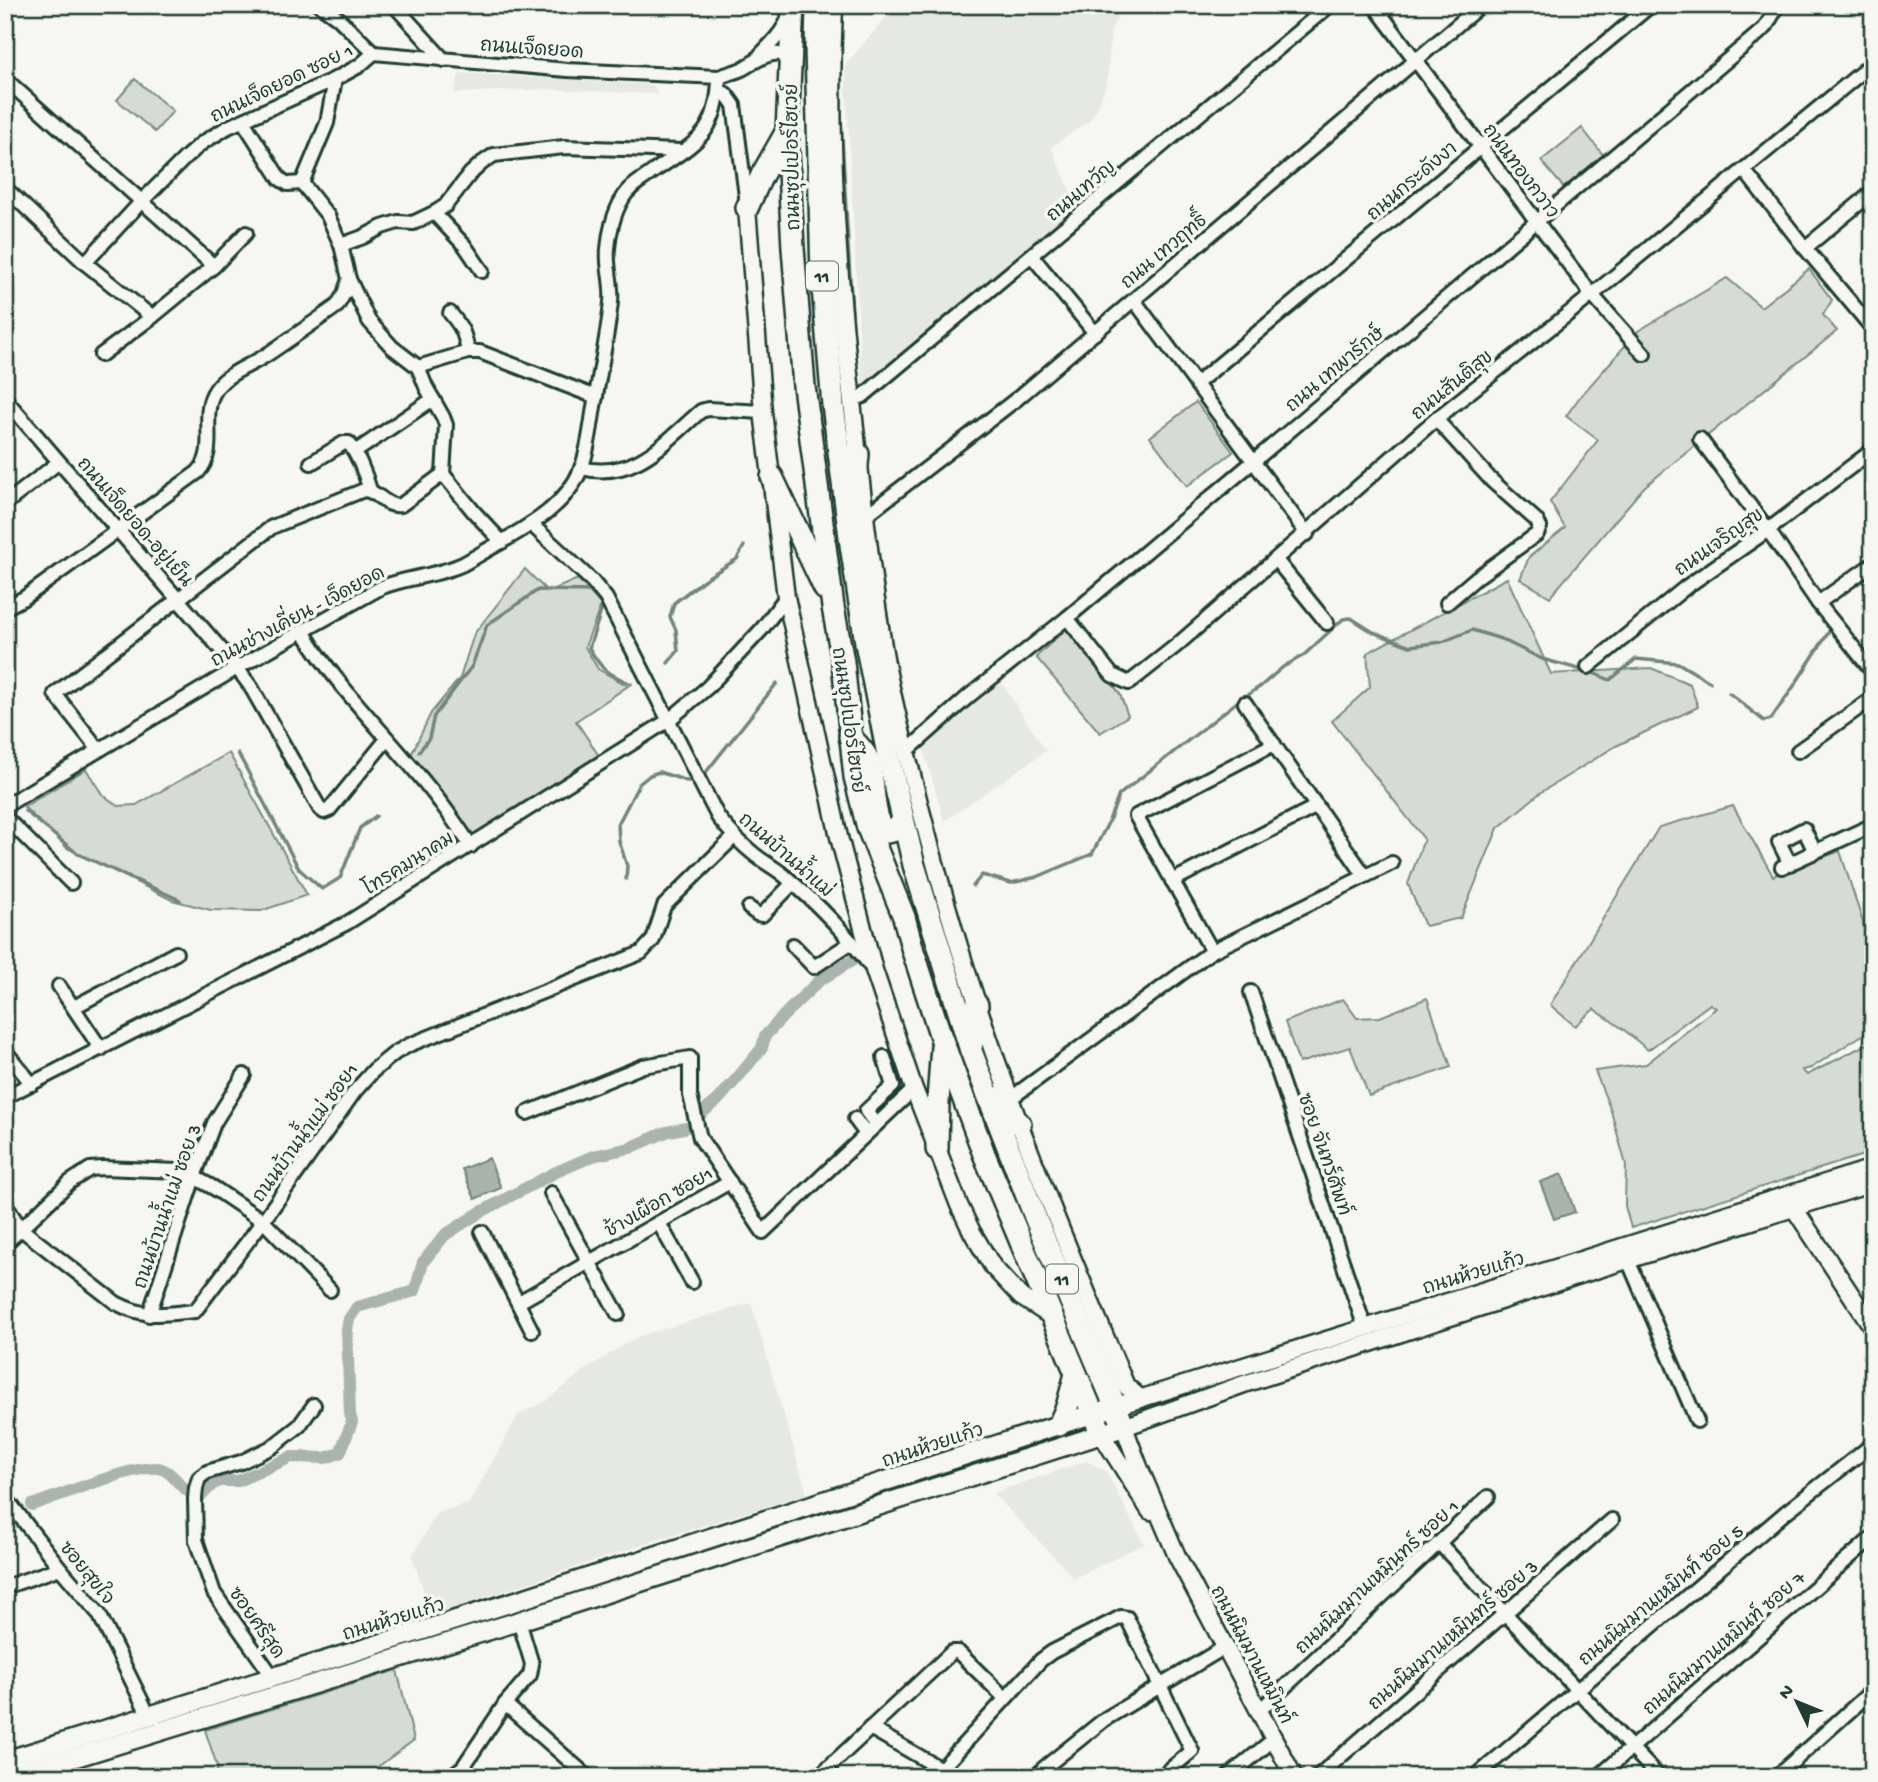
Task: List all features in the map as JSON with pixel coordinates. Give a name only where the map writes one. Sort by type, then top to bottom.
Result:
[{"type":"highway","name":"ถนนซุปเปอร์ไฮเวย์","points":[[817,5],[822,276],[833,405],[850,545],[888,755],[914,865],[971,1051],[1037,1222],[1128,1436]]},
{"type":"highway","name":"ถนนซุปเปอร์ไฮเวย์","points":[[793,6],[787,131],[804,386],[833,607],[843,662],[855,777],[868,828],[904,917],[942,1040],[984,1154],[1102,1435]]},
{"type":"highway","points":[[747,208],[787,131]]},
{"type":"highway","points":[[850,545],[858,454]]},
{"type":"highway","points":[[772,477],[833,607]]},
{"type":"highway","points":[[850,737],[866,755],[882,829],[887,832],[896,830],[903,820]]},
{"type":"highway","points":[[971,1051],[977,1005]]},
{"type":"highway","points":[[937,1149],[942,1040]]},
{"type":"highway","points":[[986,1091],[1020,1124]]},
{"type":"highway","points":[[1059,1425],[1068,1405],[1076,1374]]},
{"type":"main road","points":[[834,5],[832,106],[835,218],[842,312],[883,648],[906,752],[977,1005],[1010,1099],[1126,1386],[1141,1399]]},
{"type":"main road","points":[[747,208],[763,412],[786,597],[839,837],[874,970],[914,1089],[959,1205],[980,1247],[993,1267],[1021,1297],[1052,1317]]},
{"type":"main road","name":"ถนนห้วยแก้ว","points":[[5,1761],[152,1724],[519,1621],[1078,1442],[1102,1435],[1128,1436],[1147,1418],[1628,1260],[1792,1202],[1873,1168]]},
{"type":"main road","name":"ถนนห้วยแก้ว","points":[[11,1777],[273,1677],[1117,1406],[1365,1328],[1792,1202],[1873,1183]]},
{"type":"main road","points":[[1792,1202],[1873,1328]]},
{"type":"main road","name":"ถนนนิมมานเหมินท์","points":[[1102,1435],[1175,1551],[1294,1777]]},
{"type":"main road","name":"ถนนนิมมานเหมินท์","points":[[1128,1436],[1175,1551]]},
{"type":"main road","points":[[1078,1442],[1114,1455]]},
{"type":"main road","points":[[513,1602],[519,1621]]},
{"type":"street","points":[[320,5],[338,18],[374,53]]},
{"type":"street","points":[[394,5],[444,60]]},
{"type":"street","name":"ถนนเทวัญ","points":[[852,400],[863,396],[1330,5]]},
{"type":"street","name":"ถนนทองกวาว","points":[[1374,5],[1592,295],[1644,354]]},
{"type":"street","name":"ถนน เทวฤทธิ์","points":[[865,516],[1018,398],[1481,5]]},
{"type":"street","name":"ถนนกระดังงา","points":[[1196,384],[1651,5]]},
{"type":"street","name":"ถนน เทพารักษ์","points":[[906,752],[969,696],[1067,618],[1765,28],[1778,5]]},
{"type":"street","name":"ถนนเจ็ดยอด","points":[[755,61],[787,23],[793,6]]},
{"type":"street","name":"ถนนเจ็ดยอด","points":[[374,53],[719,83],[771,54],[784,54],[790,59]]},
{"type":"street","name":"ถนนเจ็ดยอด ซอย 1","points":[[85,263],[141,202],[202,143],[229,127],[335,79],[359,66],[374,53]]},
{"type":"street","name":"ถนนสันติสุข","points":[[1067,618],[1112,675],[1129,683],[1307,534],[1436,419],[1592,295],[1873,63]]},
{"type":"street","points":[[5,79],[214,266]]},
{"type":"street","points":[[302,183],[327,123],[335,79]]},
{"type":"street","points":[[719,83],[734,105],[747,208]]},
{"type":"street","name":"ถนนช่างเคี่ยน - เจ็ดยอด","points":[[5,806],[237,668],[382,587],[463,564],[531,524],[566,495],[576,480],[586,452],[611,299],[607,250],[622,199],[634,185],[697,139],[711,123],[718,105],[719,83]]},
{"type":"street","points":[[243,121],[280,179],[288,184],[302,183]]},
{"type":"street","points":[[341,245],[382,227],[398,222],[413,223],[434,213],[445,206],[470,174],[494,155],[564,147],[681,151]]},
{"type":"street","points":[[1744,170],[1872,327]]},
{"type":"street","points":[[302,183],[328,216],[341,245],[349,279],[369,320],[392,347],[418,367],[446,425],[443,474],[502,542]]},
{"type":"street","points":[[1805,248],[1873,192]]},
{"type":"street","points":[[7,194],[85,263],[152,317]]},
{"type":"street","points":[[434,213],[482,271]]},
{"type":"street","points":[[101,355],[214,266],[246,233]]},
{"type":"street","points":[[1032,256],[1095,333]]},
{"type":"street","points":[[5,608],[24,598],[120,530],[204,466],[208,444],[209,403],[219,383],[262,358],[337,306],[349,279]]},
{"type":"street","points":[[1134,300],[1307,534]]},
{"type":"street","points":[[450,313],[461,326],[468,352]]},
{"type":"street","points":[[418,367],[468,352],[480,352],[596,397]]},
{"type":"street","name":"ถนนเจ็ดยอด-อยู่เย็น","points":[[5,399],[237,668],[251,687],[320,809],[324,812],[329,810],[387,739]]},
{"type":"street","points":[[355,452],[433,399]]},
{"type":"street","points":[[581,468],[609,471],[632,465],[647,457],[701,411],[708,409],[763,412]]},
{"type":"street","points":[[1436,419],[1492,481],[1536,520],[1540,527],[1537,534],[1476,578],[1447,603]]},
{"type":"street","points":[[1700,439],[1818,603],[1873,672]]},
{"type":"street","points":[[311,463],[344,443],[349,443],[364,471],[370,490],[394,506],[401,505],[443,474]]},
{"type":"street","name":"ถนนเจริญสุข","points":[[1588,667],[1686,587],[1768,530],[1873,450]]},
{"type":"street","points":[[5,504],[59,462]]},
{"type":"street","points":[[99,750],[55,694],[272,527],[364,490],[370,490]]},
{"type":"street","name":"ถนนบ้านน้ำแม่","points":[[531,524],[592,581],[606,598],[718,817],[734,837],[793,883],[835,922],[874,970]]},
{"type":"street","points":[[1276,560],[1327,623]]},
{"type":"street","points":[[1818,603],[1873,564]]},
{"type":"street","name":"โทรคมนาคม","points":[[5,1097],[347,923],[669,720],[708,687],[762,629],[786,597]]},
{"type":"street","points":[[303,631],[338,682],[441,802],[471,846]]},
{"type":"street","points":[[1798,751],[1873,698]]},
{"type":"street","points":[[1245,703],[1365,876]]},
{"type":"street","points":[[1212,951],[1136,816],[1274,744]]},
{"type":"street","points":[[1172,881],[1317,806]]},
{"type":"street","points":[[5,817],[71,883]]},
{"type":"street","points":[[1815,852],[1804,829],[1779,842],[1786,866],[1873,825]]},
{"type":"street","name":"ถนนบ้านน้ำแม่ ซอย1","points":[[5,1203],[21,1229],[79,1277],[116,1303],[131,1311],[149,1315],[195,1311],[355,1091],[374,1070],[395,1053],[422,1040],[642,953],[653,940],[661,912],[734,837]]},
{"type":"street","points":[[1010,1099],[1212,951],[1392,863]]},
{"type":"street","points":[[749,908],[762,915],[793,883]]},
{"type":"street","points":[[793,944],[814,967],[852,942]]},
{"type":"street","points":[[74,1007],[176,954]]},
{"type":"street","points":[[59,986],[101,1049]]},
{"type":"street","name":"ซอย จันทร์ศัพท์","points":[[1251,992],[1365,1328]]},
{"type":"street","points":[[5,1051],[32,1084]]},
{"type":"street","points":[[871,1129],[866,1111],[893,1086],[884,1057]]},
{"type":"street","points":[[527,1112],[643,1066],[690,1058],[690,1095],[700,1138],[730,1182]]},
{"type":"street","name":"ถนนบ้านน้ำแม่ ซอย 3","points":[[149,1315],[214,1124],[244,1075]]},
{"type":"street","name":"ช้างเผือก ซอย1","points":[[519,1303],[730,1182],[763,1232],[914,1089]]},
{"type":"street","points":[[855,1119],[871,1129]]},
{"type":"street","points":[[5,1244],[70,1182],[90,1169],[178,1171],[194,1177],[263,1221],[330,1290]]},
{"type":"street","points":[[551,1193],[618,1314]]},
{"type":"street","points":[[659,1223],[692,1282]]},
{"type":"street","points":[[482,1232],[532,1331]]},
{"type":"street","points":[[1628,1260],[1698,1421]]},
{"type":"street","name":"ซอยศรีสุด","points":[[273,1677],[214,1593],[196,1540],[195,1494],[199,1478],[207,1472],[240,1462],[272,1447],[299,1426],[314,1405]]},
{"type":"street","name":"ถนนนิมมานเหมินท์ ซอย 5","points":[[1475,1777],[1786,1512],[1873,1444]]},
{"type":"street","name":"ซอยสุขใจ","points":[[5,1497],[99,1614],[152,1724]]},
{"type":"street","name":"ถนนนิมมานเหมินทร์ ซอย 1","points":[[1259,1711],[1488,1497]]},
{"type":"street","name":"ถนนนิมมานเหมินทร์ ซอย 3","points":[[1317,1777],[1612,1520]]},
{"type":"street","name":"ถนนนิมมานเหมินท์ ซอย 7","points":[[1598,1777],[1873,1537]]},
{"type":"street","points":[[1439,1543],[1659,1777]]},
{"type":"street","points":[[5,1587],[60,1568]]},
{"type":"street","points":[[941,1769],[1052,1651],[1121,1617],[1127,1618],[1192,1751],[1161,1777]]},
{"type":"street","points":[[450,1777],[463,1767],[505,1704],[530,1675],[532,1664],[519,1621]]},
{"type":"street","points":[[1036,1777],[1105,1719],[1225,1647]]},
{"type":"street","points":[[818,1777],[952,1652],[958,1652],[1005,1698]]},
{"type":"street","points":[[1776,1777],[1873,1689]]},
{"type":"street","points":[[505,1704],[588,1777]]},
{"type":"street","points":[[870,1728],[955,1777]]},
{"type":"street","points":[[1228,1777],[1274,1738]]},
{"type":"shaded area","points":[[897,5],[1123,5],[1111,30],[1107,82],[1097,108],[1089,121],[1051,147],[1079,210],[862,387],[845,65]]},
{"type":"shaded area","points":[[460,73],[653,85],[658,94],[546,89],[454,93]]},
{"type":"shaded area","points":[[135,79],[173,111],[155,132],[117,100]]},
{"type":"shaded area","points":[[1582,128],[1604,156],[1564,188],[1541,161]]},
{"type":"shaded area","points":[[1809,269],[1832,300],[1823,315],[1837,331],[1644,487],[1550,597],[1520,579],[1529,557],[1565,528],[1550,502],[1598,440],[1566,416],[1638,331],[1727,278],[1761,307]]},
{"type":"shaded area","points":[[1196,402],[1233,452],[1187,486],[1150,437]]},
{"type":"shaded area","points":[[525,569],[548,592],[578,579],[601,605],[585,647],[598,669],[628,686],[576,721],[599,756],[471,839],[410,757],[431,713],[460,678],[474,634]]},
{"type":"shaded area","points":[[1507,578],[1551,674],[1651,668],[1690,684],[1698,707],[1616,746],[1540,793],[1498,828],[1461,918],[1425,926],[1408,884],[1424,839],[1332,721],[1370,687],[1367,653]]},
{"type":"shaded area","points":[[1068,627],[1120,694],[1128,716],[1100,733],[1036,657]]},
{"type":"shaded area","points":[[999,679],[1046,751],[944,821],[923,747]]},
{"type":"shaded area","points":[[229,753],[307,895],[261,911],[211,910],[172,900],[67,848],[24,807],[86,769],[102,794],[118,806],[136,805]]},
{"type":"shaded area","points":[[1733,806],[1773,876],[1840,851],[1873,954],[1873,1028],[1811,1068],[1802,1070],[1807,1075],[1867,1044],[1873,1060],[1873,1152],[1631,1228],[1625,1206],[1626,1165],[1611,1111],[1595,1071],[1646,1064],[1716,1008],[1710,1004],[1648,1050],[1594,1009],[1575,1026],[1550,1005],[1659,827]]},
{"type":"shaded area","points":[[1427,998],[1451,1067],[1369,1096],[1350,1047],[1299,1063],[1285,1022],[1343,999],[1357,1018],[1380,1017]]},
{"type":"shaded area","points":[[489,1158],[501,1188],[475,1199],[462,1169]]},
{"type":"shaded area","points":[[1562,1174],[1575,1212],[1554,1219],[1540,1182]]},
{"type":"shaded area","points":[[751,1303],[807,1494],[669,1536],[432,1615],[412,1556],[437,1513],[469,1504],[518,1415],[547,1400],[584,1371],[640,1336]]},
{"type":"shaded area","points":[[1086,1461],[1106,1471],[1144,1544],[1074,1578],[993,1493]]},
{"type":"shaded area","points":[[397,1670],[414,1740],[364,1777],[212,1777],[218,1769],[205,1730]]},
{"type":"waterway","points":[[840,105],[853,331]]},
{"type":"waterway","points":[[668,663],[678,651],[676,630],[670,617],[674,603],[737,559],[744,546]]},
{"type":"waterway","points":[[419,752],[429,738],[434,716],[472,666],[487,625],[538,590],[590,591],[603,605],[589,648],[607,671],[631,684]]},
{"type":"waterway","points":[[973,886],[982,875],[1011,883],[1037,877],[1092,854],[1119,795],[1283,667],[1304,655],[1343,619],[1351,618],[1373,632],[1410,646],[1442,642],[1472,630],[1501,639],[1542,659],[1610,680],[1636,659],[1678,663],[1710,682]]},
{"type":"waterway","points":[[1729,693],[1764,721],[1771,719],[1832,627]]},
{"type":"waterway","points":[[703,776],[777,683]]},
{"type":"waterway","points":[[238,753],[299,869],[322,889],[340,878],[360,828],[376,816]]},
{"type":"waterway","points":[[626,879],[627,866],[619,841],[618,824],[639,784],[659,772],[694,781]]},
{"type":"waterway","points":[[25,811],[78,854],[180,900]]},
{"type":"waterway","points":[[702,1113],[717,1101],[739,1076],[762,1048],[765,1036],[789,1010],[819,981],[855,959]]},
{"type":"waterway","points":[[32,1505],[118,1475],[152,1468],[168,1472],[187,1491],[201,1496],[220,1481],[238,1481],[291,1457],[325,1458],[340,1453],[352,1422],[347,1329],[349,1319],[357,1307],[415,1291],[423,1262],[445,1235],[479,1213],[554,1173],[593,1156],[630,1148],[666,1132],[685,1128]]}]
